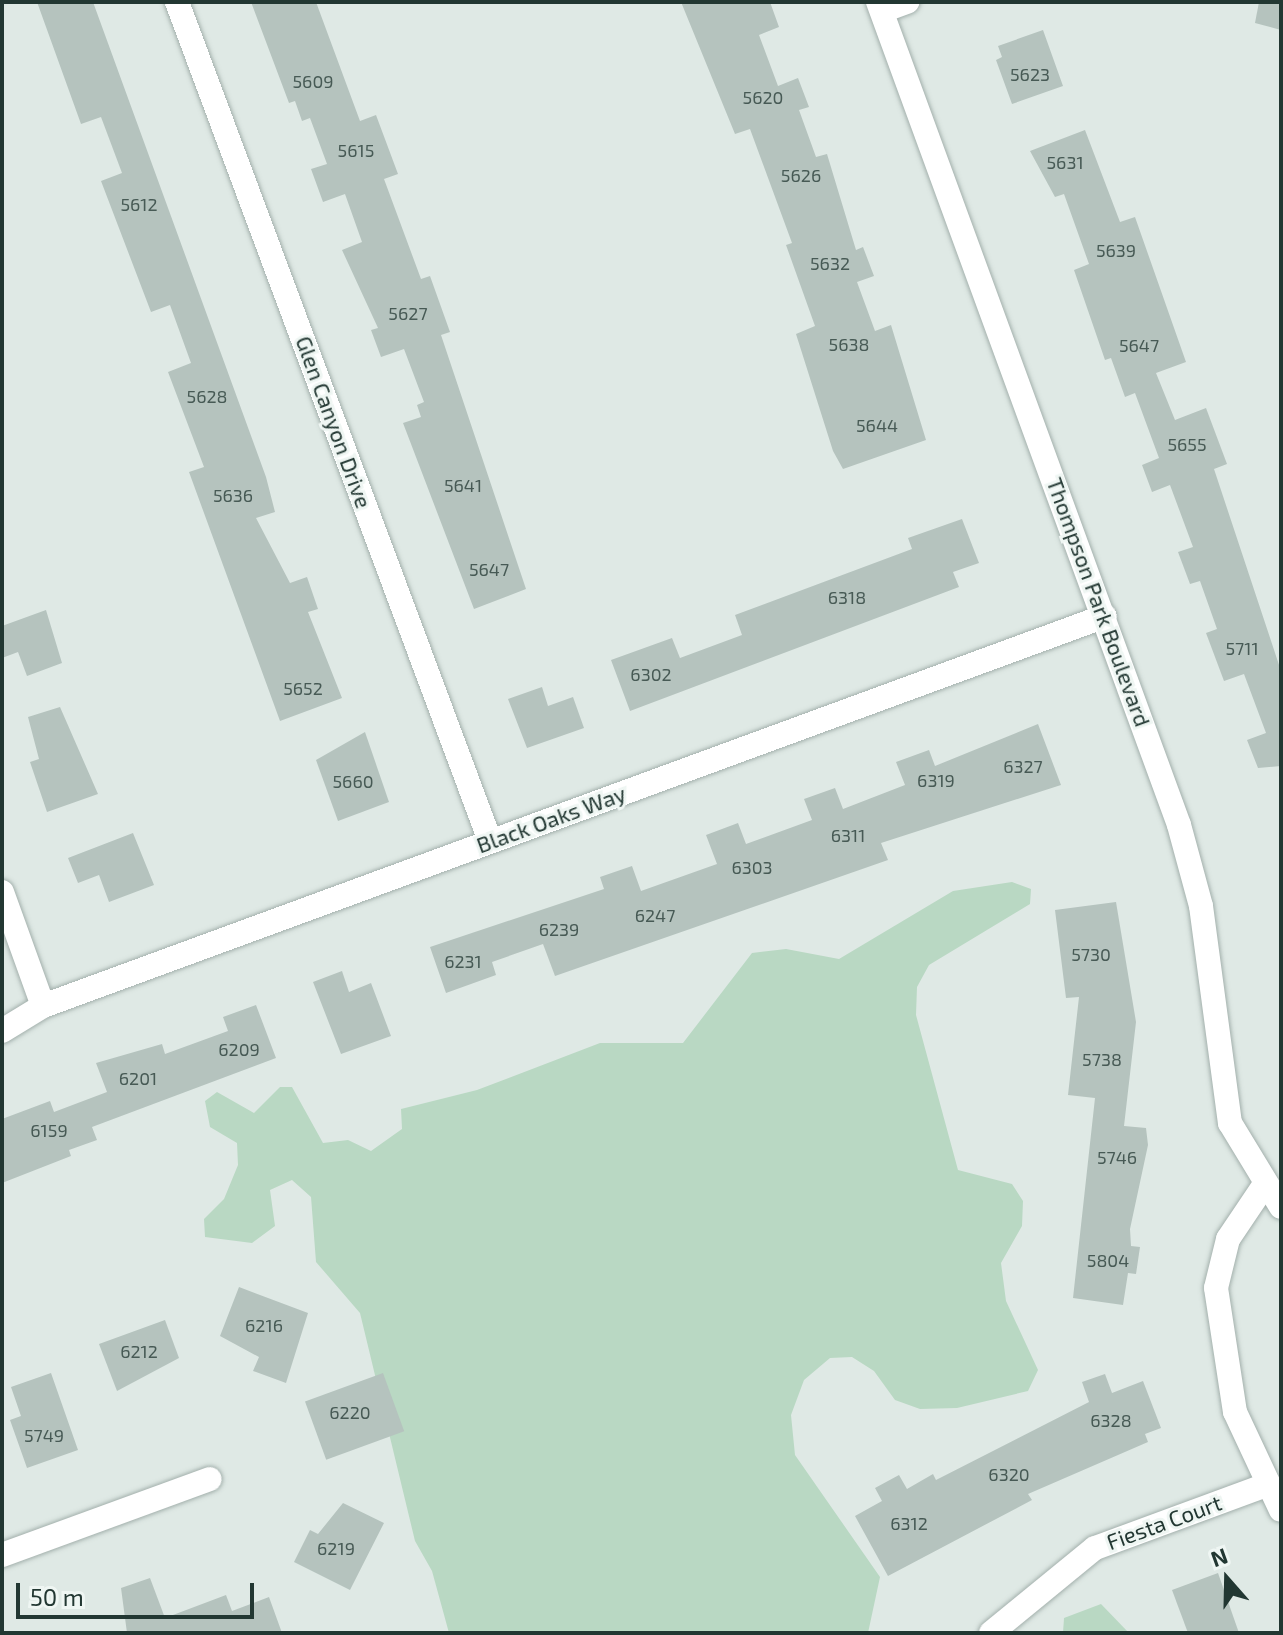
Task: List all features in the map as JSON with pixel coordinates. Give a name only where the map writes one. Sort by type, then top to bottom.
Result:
[{"type":"street","name":"Glen Canyon Drive","points":[[177,2],[490,841]]},
{"type":"street","points":[[880,7],[907,2]]},
{"type":"street","name":"Thompson Park Boulevard","points":[[880,7],[1105,616],[1201,906],[1230,1123],[1281,1207]]},
{"type":"street","name":"Black Oaks Way","points":[[2,1031],[43,1006],[1105,616]]},
{"type":"street","points":[[2,892],[43,1006]]},
{"type":"street","points":[[1265,1184],[1228,1239],[1216,1288],[1235,1412],[1281,1510]]},
{"type":"street","points":[[2,1555],[210,1479]]},
{"type":"street","name":"Fiesta Court","points":[[991,1633],[1095,1548],[1269,1484]]},
{"type":"green space","points":[[1012,882],[1031,889],[1030,904],[929,965],[917,987],[916,1015],[958,1170],[1012,1184],[1023,1201],[1022,1226],[1001,1263],[1006,1301],[1038,1370],[1028,1391],[957,1408],[920,1409],[895,1400],[874,1371],[852,1357],[830,1358],[804,1380],[791,1415],[795,1455],[880,1577],[868,1633],[449,1633],[432,1571],[415,1541],[360,1313],[316,1262],[311,1197],[292,1180],[270,1190],[275,1226],[252,1243],[205,1237],[204,1219],[224,1199],[238,1165],[237,1143],[210,1127],[205,1101],[217,1092],[254,1113],[280,1087],[292,1087],[323,1143],[348,1140],[371,1151],[402,1129],[401,1109],[477,1090],[600,1043],[683,1043],[752,953],[786,949],[839,959],[953,891]]},
{"type":"green space","points":[[1101,1604],[1129,1633],[1063,1633],[1064,1618]]},
{"type":"building","points":[[37,2],[93,2],[266,477],[275,512],[256,518],[290,583],[307,577],[318,609],[308,612],[342,698],[280,721],[189,472],[204,467],[168,372],[191,363],[170,305],[151,312],[101,181],[122,173],[101,117],[81,124]]},
{"type":"building","points":[[251,2],[316,2],[360,121],[376,115],[398,174],[384,179],[421,279],[430,276],[450,332],[441,335],[526,589],[474,609],[403,423],[421,417],[417,405],[424,402],[404,349],[381,357],[371,330],[378,328],[342,250],[362,242],[345,194],[323,202],[311,169],[327,164],[310,118],[302,121],[295,101],[289,103]]},
{"type":"building","points":[[681,2],[770,2],[779,27],[759,35],[778,86],[798,78],[809,107],[799,110],[816,157],[827,154],[856,250],[863,247],[874,276],[857,282],[875,331],[891,325],[926,440],[843,469],[833,451],[796,334],[815,326],[786,245],[792,243],[750,129],[735,134]]},
{"type":"building","points":[[1259,2],[1281,2],[1281,30],[1255,23]]},
{"type":"building","points":[[1043,30],[1063,86],[1012,104],[996,60],[1002,57],[998,46]]},
{"type":"building","points":[[1085,130],[1120,222],[1135,217],[1186,362],[1156,373],[1175,420],[1206,408],[1227,464],[1214,469],[1281,671],[1281,766],[1258,768],[1247,740],[1266,733],[1244,674],[1224,681],[1206,633],[1217,629],[1200,581],[1190,584],[1178,552],[1193,547],[1170,485],[1152,492],[1142,465],[1159,458],[1135,393],[1125,397],[1111,358],[1105,360],[1074,270],[1089,264],[1064,194],[1055,197],[1030,151]]},
{"type":"building","points":[[962,519],[979,563],[953,572],[959,587],[630,711],[611,660],[672,638],[680,658],[742,635],[735,615],[912,549],[908,538]]},
{"type":"building","points":[[46,610],[62,663],[27,676],[18,652],[2,658],[2,626]]},
{"type":"building","points":[[542,687],[548,706],[573,697],[584,728],[527,748],[508,699]]},
{"type":"building","points":[[60,707],[98,794],[47,812],[30,762],[39,759],[28,717]]},
{"type":"building","points":[[1038,724],[1061,785],[881,843],[888,860],[555,976],[543,944],[492,962],[496,975],[446,993],[430,947],[604,889],[600,877],[632,866],[641,891],[717,864],[706,835],[738,823],[746,844],[812,820],[804,799],[835,788],[843,809],[905,785],[896,762],[929,750],[935,766]]},
{"type":"building","points":[[365,732],[389,802],[338,821],[316,760]]},
{"type":"building","points":[[133,833],[154,885],[109,902],[99,875],[78,883],[68,858]]},
{"type":"building","points":[[1116,902],[1136,1022],[1124,1126],[1146,1128],[1148,1145],[1130,1229],[1131,1246],[1140,1247],[1136,1274],[1128,1273],[1123,1305],[1073,1298],[1095,1098],[1068,1095],[1079,997],[1066,998],[1055,910]]},
{"type":"building","points":[[342,971],[349,992],[371,983],[391,1036],[341,1054],[313,982]]},
{"type":"building","points":[[256,1005],[276,1058],[92,1127],[97,1140],[69,1150],[71,1156],[2,1183],[2,1119],[50,1101],[54,1112],[107,1092],[96,1063],[162,1044],[165,1054],[228,1031],[223,1017]]},
{"type":"building","points":[[239,1287],[308,1313],[286,1383],[253,1371],[259,1357],[220,1336]]},
{"type":"building","points":[[165,1320],[179,1358],[117,1391],[99,1344]]},
{"type":"building","points":[[51,1373],[78,1450],[27,1468],[10,1420],[21,1416],[11,1387]]},
{"type":"building","points":[[383,1373],[404,1431],[326,1460],[305,1401]]},
{"type":"building","points":[[1105,1374],[1112,1393],[1143,1381],[1161,1428],[1145,1434],[1148,1442],[1028,1494],[1032,1500],[888,1576],[855,1516],[882,1501],[875,1488],[899,1475],[907,1489],[933,1474],[936,1480],[1089,1402],[1082,1382]]},
{"type":"building","points":[[343,1503],[384,1523],[350,1590],[294,1562],[310,1530],[318,1534]]},
{"type":"building","points":[[1218,1573],[1239,1633],[1188,1633],[1172,1590]]},
{"type":"building","points":[[150,1578],[165,1618],[226,1595],[232,1611],[269,1597],[282,1633],[127,1633],[121,1588]]}]
